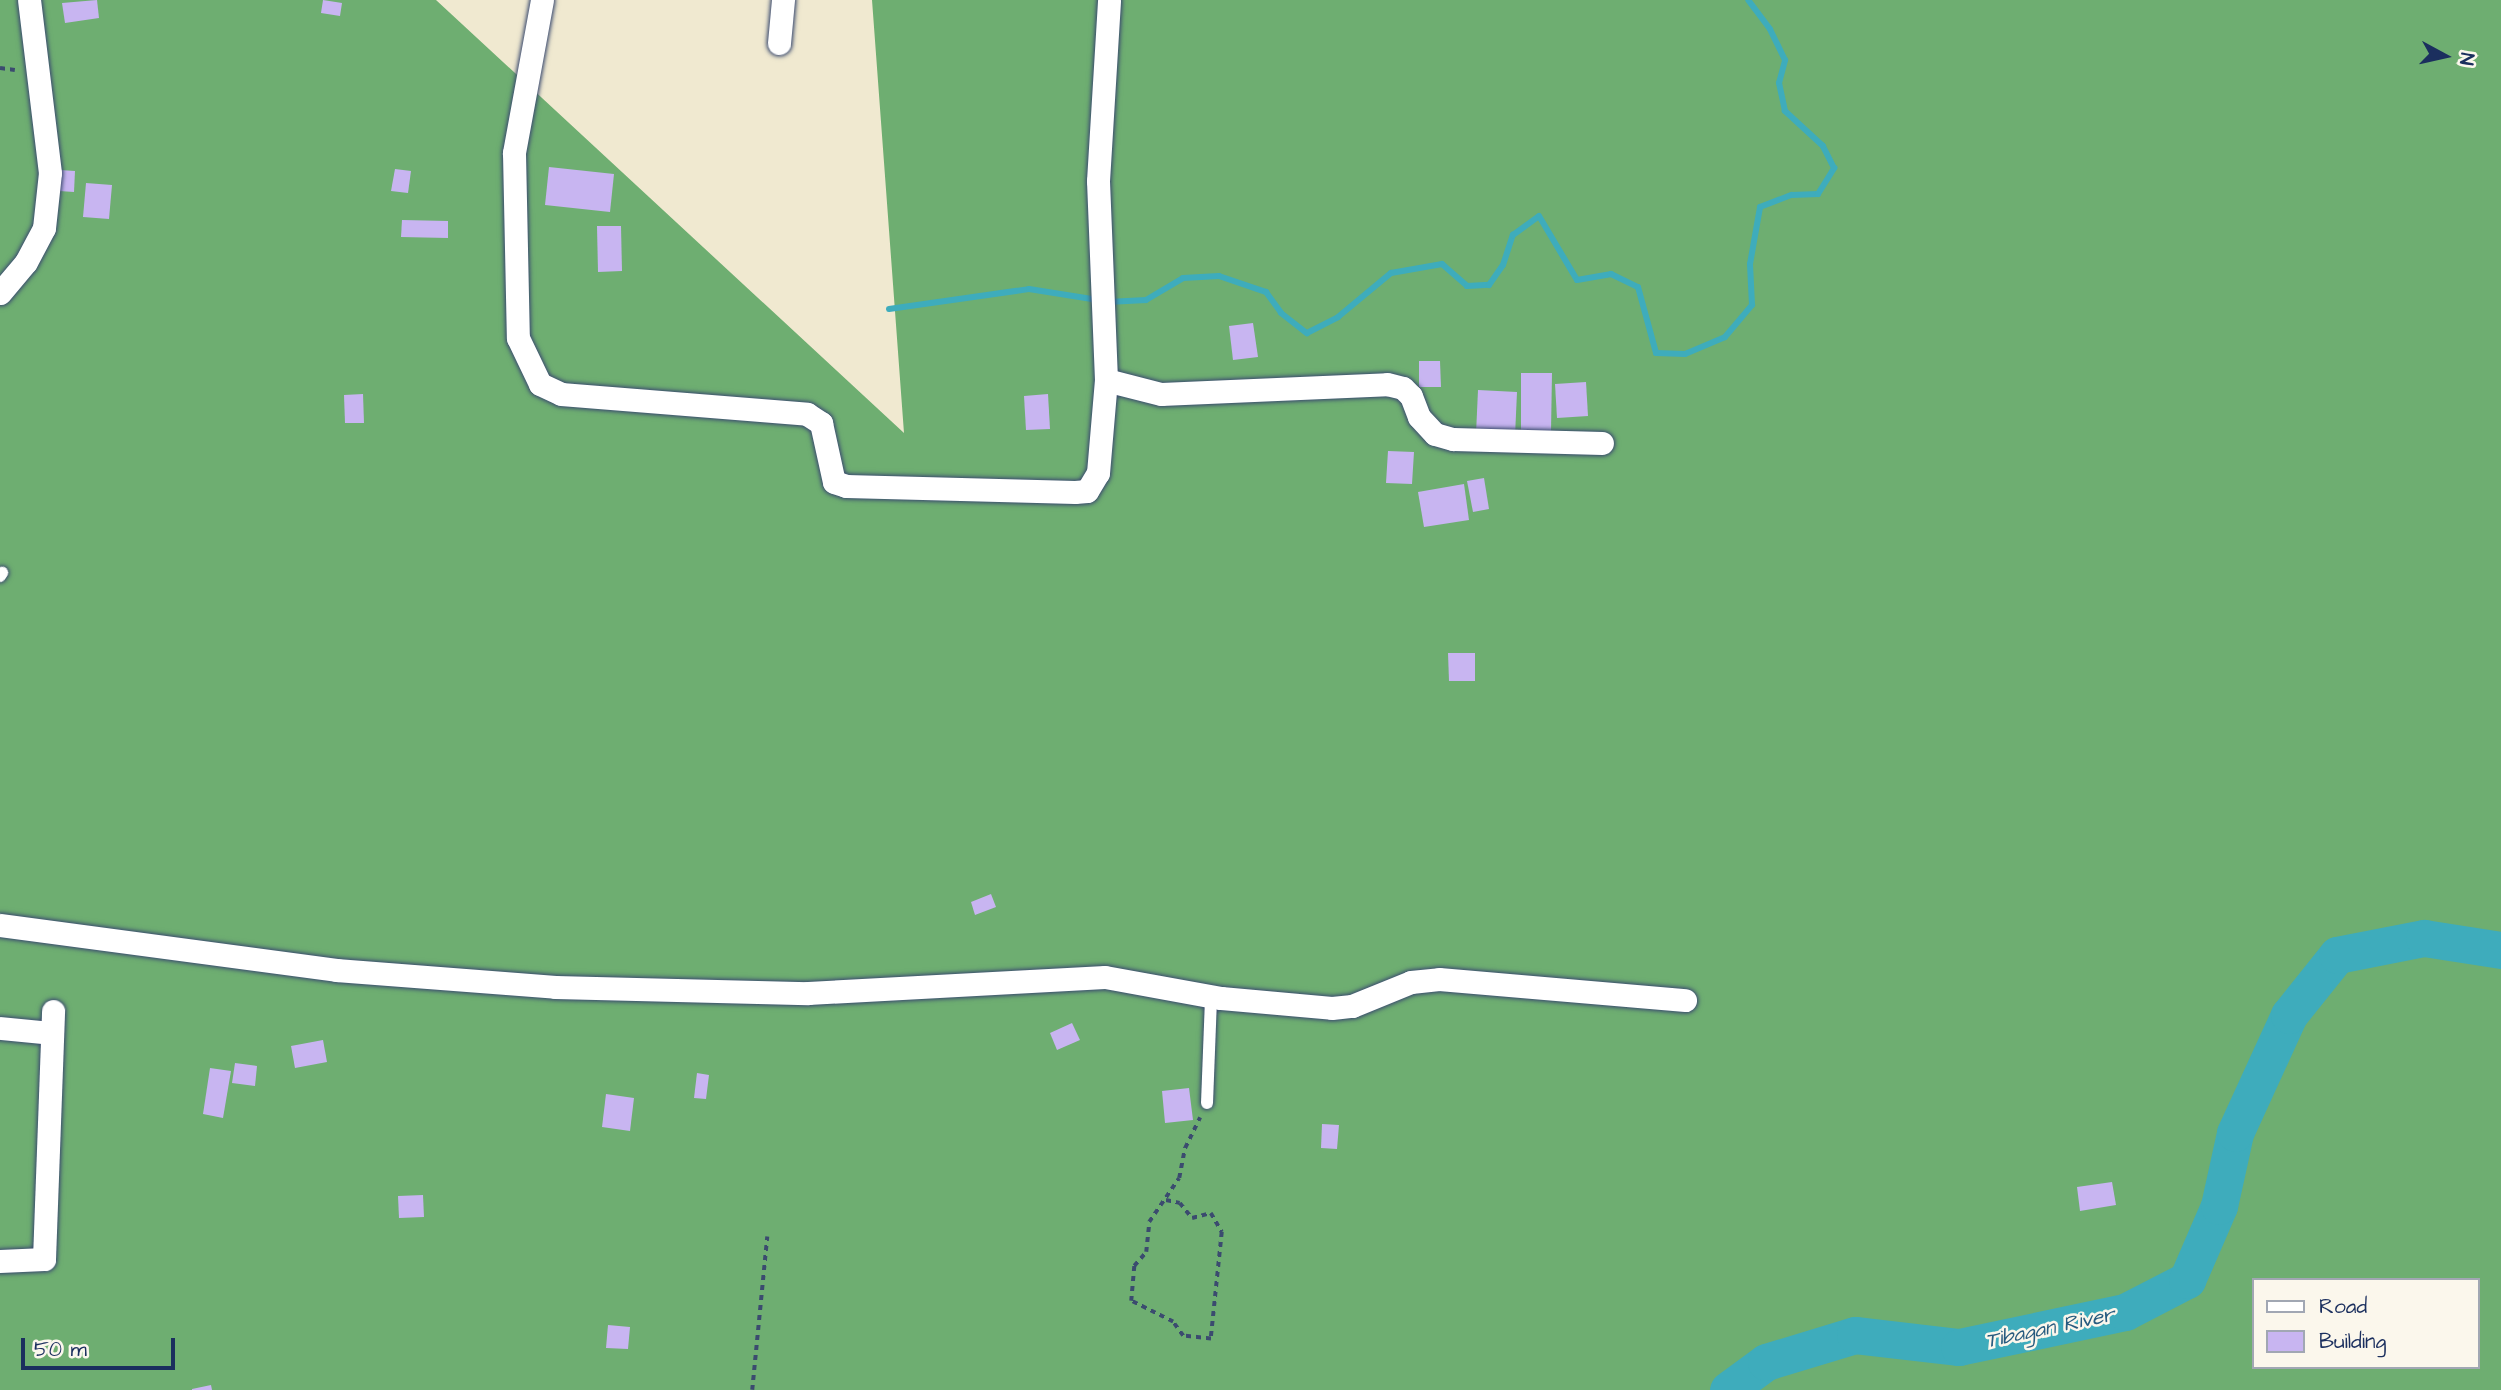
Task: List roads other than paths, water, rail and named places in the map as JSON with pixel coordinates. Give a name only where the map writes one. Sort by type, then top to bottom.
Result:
[{"type":"street","points":[[0,293],[26,262],[44,228],[50,173],[29,0]]},
{"type":"street","points":[[542,0],[514,153],[518,338],[540,384],[561,394],[807,414],[821,423],[834,482],[846,486],[1075,492],[1087,491],[1098,472],[1106,380],[1098,181],[1109,0]]},
{"type":"street","points":[[779,43],[783,0]]},
{"type":"street","points":[[1106,380],[1161,394],[1387,384],[1403,388],[1411,396],[1419,417],[1435,434],[1453,439],[1602,443]]},
{"type":"street","points":[[0,925],[335,970],[555,987],[808,993],[1105,977],[1211,996],[1342,1007],[1411,982],[1439,979],[1685,1000]]},
{"type":"street","points":[[0,1028],[52,1022],[44,1259],[0,1261]]},
{"type":"lane","points":[[1207,1103],[1211,996]]},
{"type":"waterway","points":[[1108,302],[1146,300],[1183,278],[1219,276],[1266,292],[1281,313],[1307,333],[1338,317],[1391,273],[1442,264],[1467,286],[1489,285],[1503,265],[1513,235],[1539,216],[1577,280],[1611,274],[1638,287],[1656,353],[1685,354],[1725,337],[1752,305],[1750,264],[1760,207],[1792,195],[1818,194],[1834,168],[1823,146],[1785,111],[1779,83],[1785,60],[1770,29],[1748,0]]},
{"type":"waterway","points":[[889,309],[1029,289],[1098,300]]},
{"type":"waterway","name":"Tibagan River","points":[[1728,1390],[1766,1362],[1855,1335],[1959,1347],[2125,1312],[2187,1280],[2219,1206],[2235,1133],[2289,1015],[2337,955],[2424,938],[2501,950]]}]
